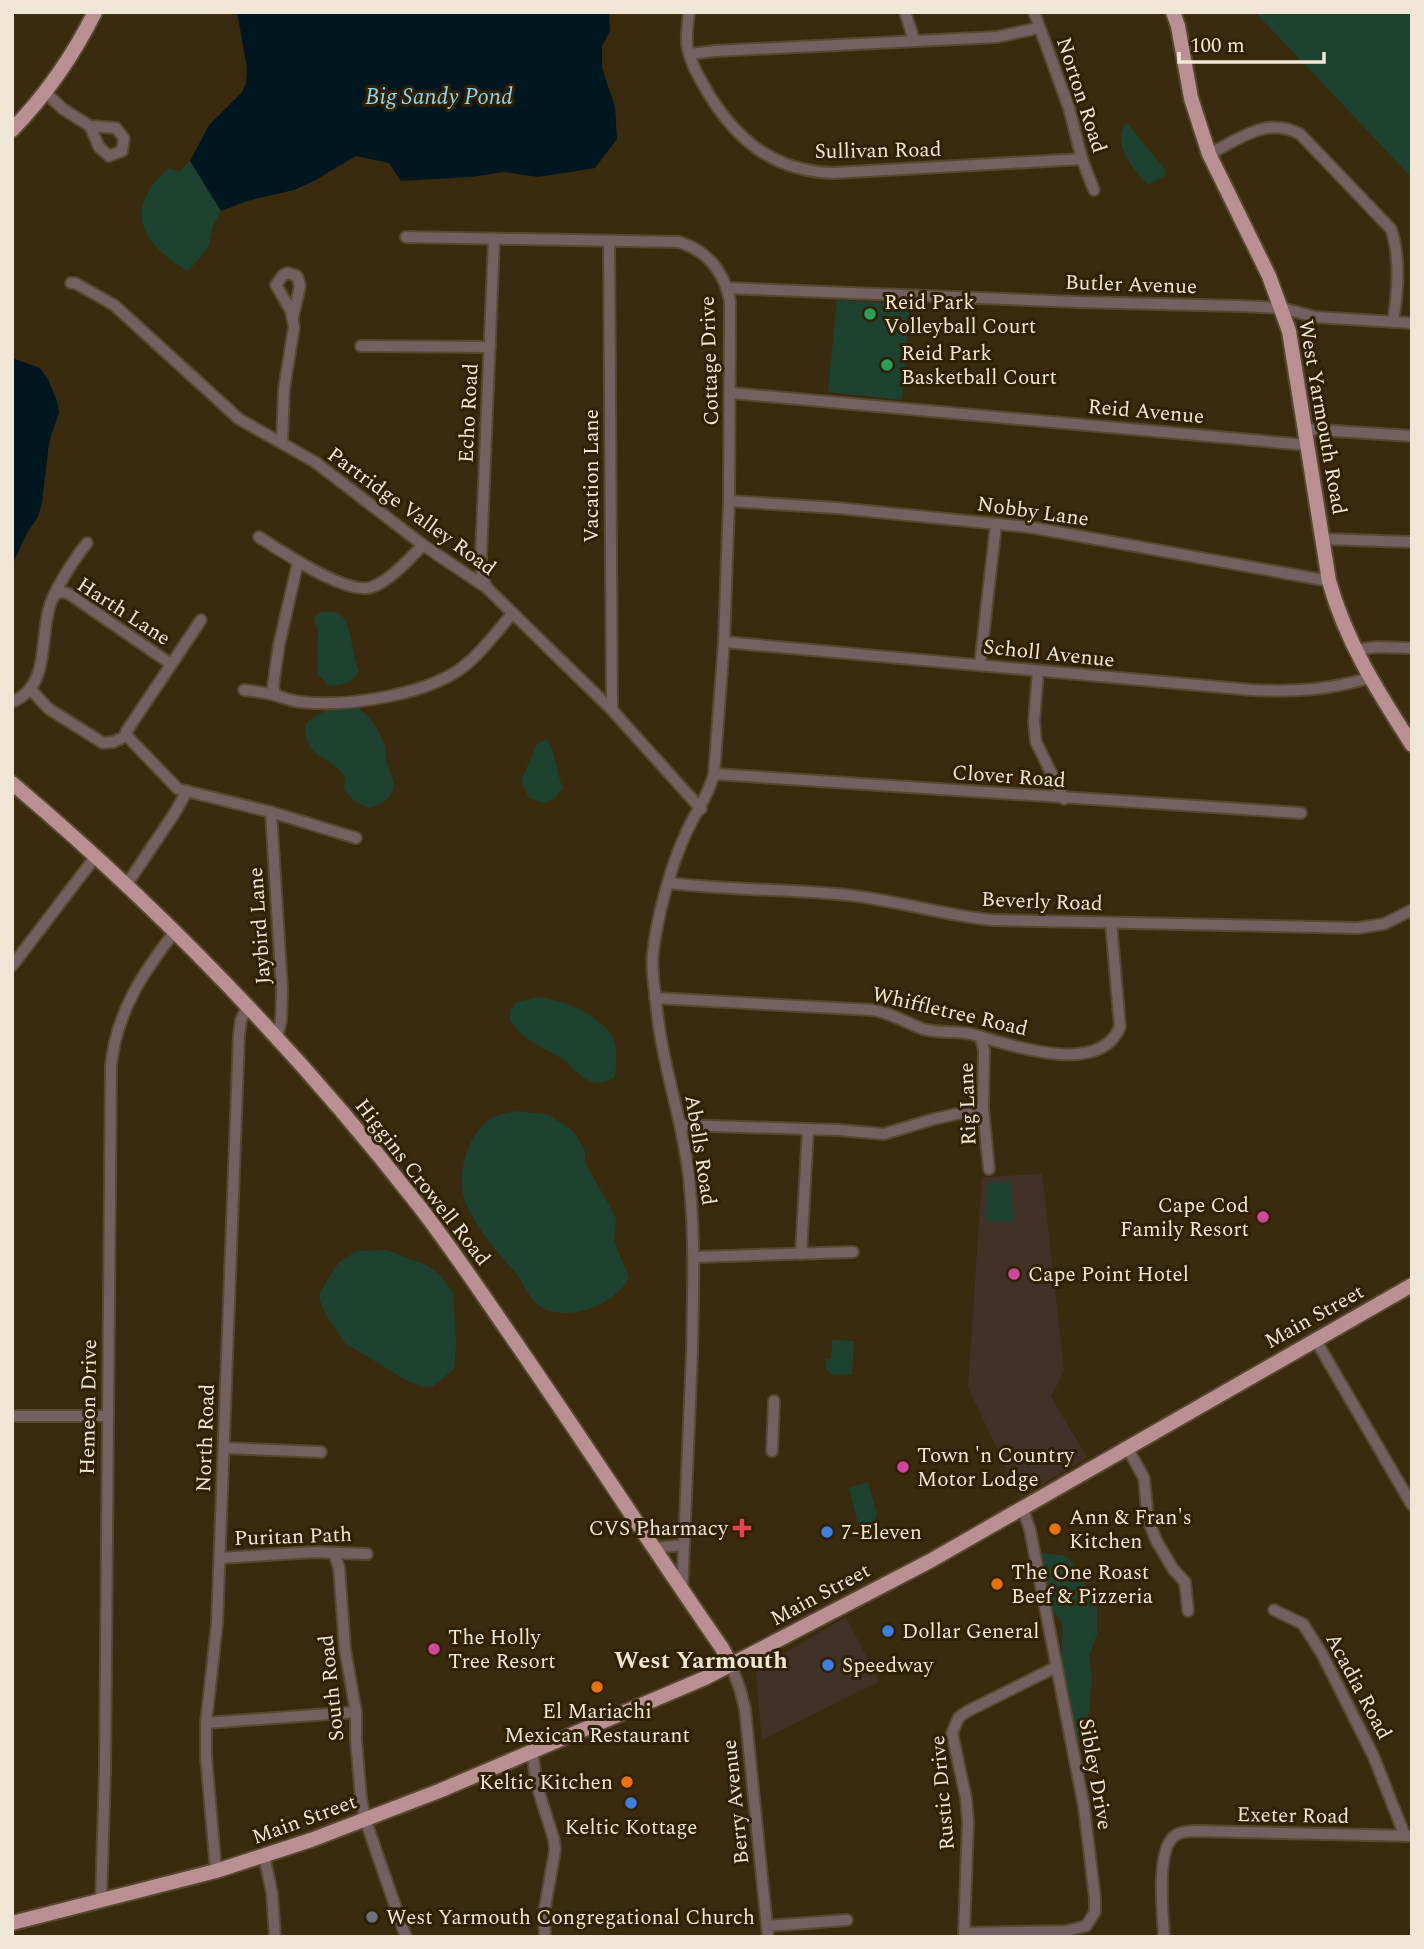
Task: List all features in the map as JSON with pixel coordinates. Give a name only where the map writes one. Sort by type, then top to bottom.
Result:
[{"type":"main road","points":[[12,130],[45,92],[73,53],[95,12]]},
{"type":"main road","name":"West Yarmouth Road","points":[[1173,12],[1191,98],[1209,154],[1269,275],[1282,309],[1295,357],[1329,581],[1343,626],[1369,678],[1412,745]]},
{"type":"main road","name":"Higgins Crowell Road","points":[[13,786],[96,856],[176,930],[276,1037],[367,1142],[448,1245],[731,1665]]},
{"type":"main road","name":"Main Street","points":[[12,1923],[216,1871],[264,1856],[439,1791],[731,1665],[1023,1509],[1412,1285]]},
{"type":"street","name":"Sullivan Road","points":[[689,12],[687,46],[698,76],[725,119],[738,134],[770,157],[810,172],[1082,159]]},
{"type":"street","points":[[905,12],[914,40]]},
{"type":"street","name":"Norton Road","points":[[1034,12],[1069,108],[1082,159],[1094,190]]},
{"type":"street","points":[[690,54],[997,37],[1039,28]]},
{"type":"street","points":[[45,92],[63,109],[90,126]]},
{"type":"street","points":[[1209,154],[1269,126],[1283,126],[1300,134],[1391,229],[1395,242],[1398,289],[1393,322]]},
{"type":"street","name":"Cottage Drive","points":[[406,237],[666,242],[687,245],[713,262],[727,288],[731,316],[724,642],[714,774]]},
{"type":"street","name":"Echo Road","points":[[487,588],[482,577],[481,556],[494,239]]},
{"type":"street","name":"Vacation Lane","points":[[609,241],[612,710]]},
{"type":"street","name":"Partridge Valley Road","points":[[71,284],[75,283],[114,305],[225,408],[249,425],[315,462],[423,545],[487,588],[612,710],[701,809]]},
{"type":"street","name":"Butler Avenue","points":[[727,288],[1282,309],[1315,317],[1412,323]]},
{"type":"street","points":[[282,442],[284,389],[293,340],[293,317]]},
{"type":"street","points":[[361,346],[490,347]]},
{"type":"street","name":"Reid Avenue","points":[[731,393],[1307,445]]},
{"type":"street","points":[[1305,429],[1412,436]]},
{"type":"street","name":"Nobby Lane","points":[[729,501],[837,508],[996,524],[1112,541],[1329,581]]},
{"type":"street","points":[[980,665],[996,524]]},
{"type":"street","points":[[259,537],[298,562],[356,588],[371,587],[398,568],[423,545]]},
{"type":"street","points":[[1323,539],[1412,542]]},
{"type":"street","points":[[12,702],[31,690],[40,673],[48,613],[56,594],[87,543]]},
{"type":"street","points":[[275,694],[273,686],[279,645],[298,562]]},
{"type":"street","name":"Harth Lane","points":[[56,594],[69,594],[172,664]]},
{"type":"street","points":[[244,690],[275,694],[296,701],[344,702],[419,689],[439,683],[469,663],[512,614]]},
{"type":"street","points":[[201,620],[126,732],[127,736],[178,789],[356,838]]},
{"type":"street","name":"Scholl Avenue","points":[[724,642],[1133,680],[1291,691],[1338,687],[1369,678]]},
{"type":"street","points":[[1355,650],[1377,647],[1412,648]]},
{"type":"street","points":[[1038,671],[1035,742],[1064,799]]},
{"type":"street","points":[[31,690],[49,709],[103,743],[127,736]]},
{"type":"street","name":"Clover Road","points":[[714,774],[1301,814]]},
{"type":"street","name":"Abells Road","points":[[682,1590],[688,1488],[694,1257],[689,1172],[665,1064],[655,998],[653,954],[670,883],[687,830],[701,809],[714,774]]},
{"type":"street","points":[[127,884],[187,791]]},
{"type":"street","name":"Jaybird Lane","points":[[271,813],[282,990],[281,1021],[276,1037]]},
{"type":"street","points":[[12,966],[96,856]]},
{"type":"street","name":"Beverly Road","points":[[670,883],[838,894],[897,902],[965,918],[992,920],[1358,928],[1384,924],[1412,910]]},
{"type":"street","name":"Whiffletree Road","points":[[655,998],[873,1010],[942,1034],[962,1033],[1049,1054],[1093,1051],[1112,1040],[1120,1027],[1111,923]]},
{"type":"street","name":"Hemeon Drive","points":[[101,1901],[105,1770],[110,1084],[113,1044],[124,1009],[135,988],[176,930]]},
{"type":"street","name":"North Road","points":[[216,1871],[206,1756],[206,1724],[215,1651],[220,1558],[239,1035],[241,1020],[248,1006]]},
{"type":"street","name":"Rig Lane","points":[[981,1037],[984,1051],[984,1108],[989,1170]]},
{"type":"street","points":[[680,1125],[884,1134],[984,1108]]},
{"type":"street","points":[[801,1254],[808,1129]]},
{"type":"street","points":[[694,1257],[853,1252]]},
{"type":"street","points":[[1315,1339],[1412,1505]]},
{"type":"street","points":[[772,1451],[774,1401]]},
{"type":"street","points":[[12,1416],[107,1416]]},
{"type":"street","points":[[1127,1447],[1144,1478],[1149,1520],[1156,1540],[1173,1569],[1185,1582],[1188,1611]]},
{"type":"street","points":[[225,1448],[321,1452]]},
{"type":"street","name":"Sibley Drive","points":[[964,1933],[1066,1931],[1086,1926],[1094,1912],[1094,1881],[1084,1807],[1035,1555],[1023,1509]]},
{"type":"street","points":[[654,1548],[684,1545]]},
{"type":"street","name":"South Road","points":[[334,1553],[340,1567],[345,1649],[356,1712],[359,1784],[366,1819],[406,1937]]},
{"type":"street","name":"Puritan Path","points":[[220,1558],[367,1554]]},
{"type":"street","name":"Acadia Road","points":[[1274,1610],[1303,1625],[1322,1654],[1373,1755],[1408,1836]]},
{"type":"street","name":"Berry Avenue","points":[[731,1665],[745,1709],[768,1931]]},
{"type":"street","name":"Rustic Drive","points":[[964,1933],[968,1822],[966,1798],[953,1741],[954,1726],[959,1717],[968,1711],[1056,1667]]},
{"type":"street","points":[[206,1724],[356,1712]]},
{"type":"street","points":[[532,1751],[537,1786],[555,1850],[544,1913],[545,1937]]},
{"type":"street","name":"Exeter Road","points":[[1164,1937],[1162,1870],[1167,1848],[1175,1836],[1198,1831],[1408,1836]]},
{"type":"street","points":[[264,1856],[272,1893],[275,1937]]},
{"type":"street","points":[[768,1931],[847,1920]]},
{"type":"shaded area","name":"Cape Point Hotel","points":[[1042,1174],[1064,1371],[1051,1397],[1087,1457],[1020,1498],[968,1387],[982,1177]]},
{"type":"shaded area","points":[[846,1617],[879,1682],[762,1740],[756,1676],[759,1668]]},
{"type":"green space","points":[[1255,12],[1412,12],[1412,178]]},
{"type":"green space","points":[[1125,124],[1128,124],[1165,170],[1166,175],[1148,185],[1137,172],[1126,157],[1121,141]]},
{"type":"green space","points":[[190,161],[221,211],[213,226],[208,248],[188,271],[159,250],[149,238],[143,225],[142,211],[154,183],[169,168],[179,172]]},
{"type":"green space","points":[[837,300],[910,304],[902,400],[828,392]]},
{"type":"green space","points":[[322,612],[340,614],[347,624],[359,670],[350,681],[343,684],[329,686],[317,673],[318,633],[314,617]]},
{"type":"green space","points":[[351,705],[366,714],[378,730],[393,782],[393,790],[387,800],[368,808],[353,800],[344,789],[345,776],[313,750],[306,736],[305,724],[315,716]]},
{"type":"green space","points":[[547,739],[563,788],[555,798],[544,803],[529,798],[521,781],[537,744]]},
{"type":"green space","points":[[536,997],[569,1005],[602,1024],[615,1045],[614,1078],[598,1083],[588,1080],[515,1027],[510,1020],[515,1003]]},
{"type":"green space","points":[[517,1111],[549,1115],[572,1130],[585,1151],[585,1163],[616,1220],[614,1241],[629,1278],[613,1296],[590,1309],[564,1313],[537,1304],[516,1273],[482,1232],[466,1204],[463,1194],[463,1169],[476,1134],[492,1118]]},
{"type":"green space","points":[[1010,1181],[1014,1222],[986,1221],[987,1182]]},
{"type":"green space","points":[[387,1250],[426,1265],[439,1274],[453,1292],[456,1344],[454,1369],[433,1386],[422,1387],[406,1380],[345,1343],[325,1313],[320,1300],[320,1292],[339,1262],[357,1251]]},
{"type":"green space","points":[[832,1340],[854,1341],[852,1375],[829,1374],[829,1371],[826,1371],[826,1359],[831,1359]]},
{"type":"green space","points":[[868,1482],[877,1515],[873,1523],[859,1527],[849,1488]]},
{"type":"green space","points":[[1039,1554],[1066,1556],[1074,1564],[1097,1608],[1097,1634],[1089,1656],[1092,1680],[1089,1710],[1084,1735],[1079,1743],[1075,1738],[1062,1676],[1062,1627],[1060,1620],[1046,1603]]},
{"type":"water","name":"Big Sandy Pond","points":[[237,12],[609,12],[610,31],[602,46],[602,68],[615,107],[617,139],[595,168],[538,177],[504,172],[471,177],[401,181],[389,163],[356,156],[294,190],[247,201],[221,211],[190,161],[209,125],[242,92],[246,83],[247,68]]},
{"type":"water","points":[[12,358],[40,368],[48,379],[59,412],[49,443],[38,517],[12,565]]},
{"type":"place","name":"Reid Park Volleyball Court","points":[[870,314]]},
{"type":"place","name":"Reid Park Basketball Court","points":[[887,365]]},
{"type":"place","name":"Cape Cod Family Resort","points":[[1263,1217]]},
{"type":"place","name":"Cape Point Hotel","points":[[1014,1274]]},
{"type":"place","name":"Town 'n Country Motor Lodge","points":[[903,1467]]},
{"type":"place","name":"CVS Pharmacy","points":[[742,1528]]},
{"type":"place","name":"Ann & Fran's Kitchen","points":[[1055,1529]]},
{"type":"place","name":"7-Eleven","points":[[827,1532]]},
{"type":"place","name":"The One Roast Beef & Pizzeria","points":[[997,1584]]},
{"type":"place","name":"Dollar General","points":[[888,1631]]},
{"type":"place","name":"The Holly Tree Resort","points":[[434,1649]]},
{"type":"place","name":"Speedway","points":[[828,1665]]},
{"type":"place","name":"El Mariachi Mexican Restaurant","points":[[597,1687]]},
{"type":"place","name":"Keltic Kitchen","points":[[627,1782]]},
{"type":"place","name":"Keltic Kottage","points":[[631,1803]]},
{"type":"place","name":"West Yarmouth Congregational Church","points":[[372,1917]]},
{"type":"district","name":"West Yarmouth","points":[[701,1660]]}]
